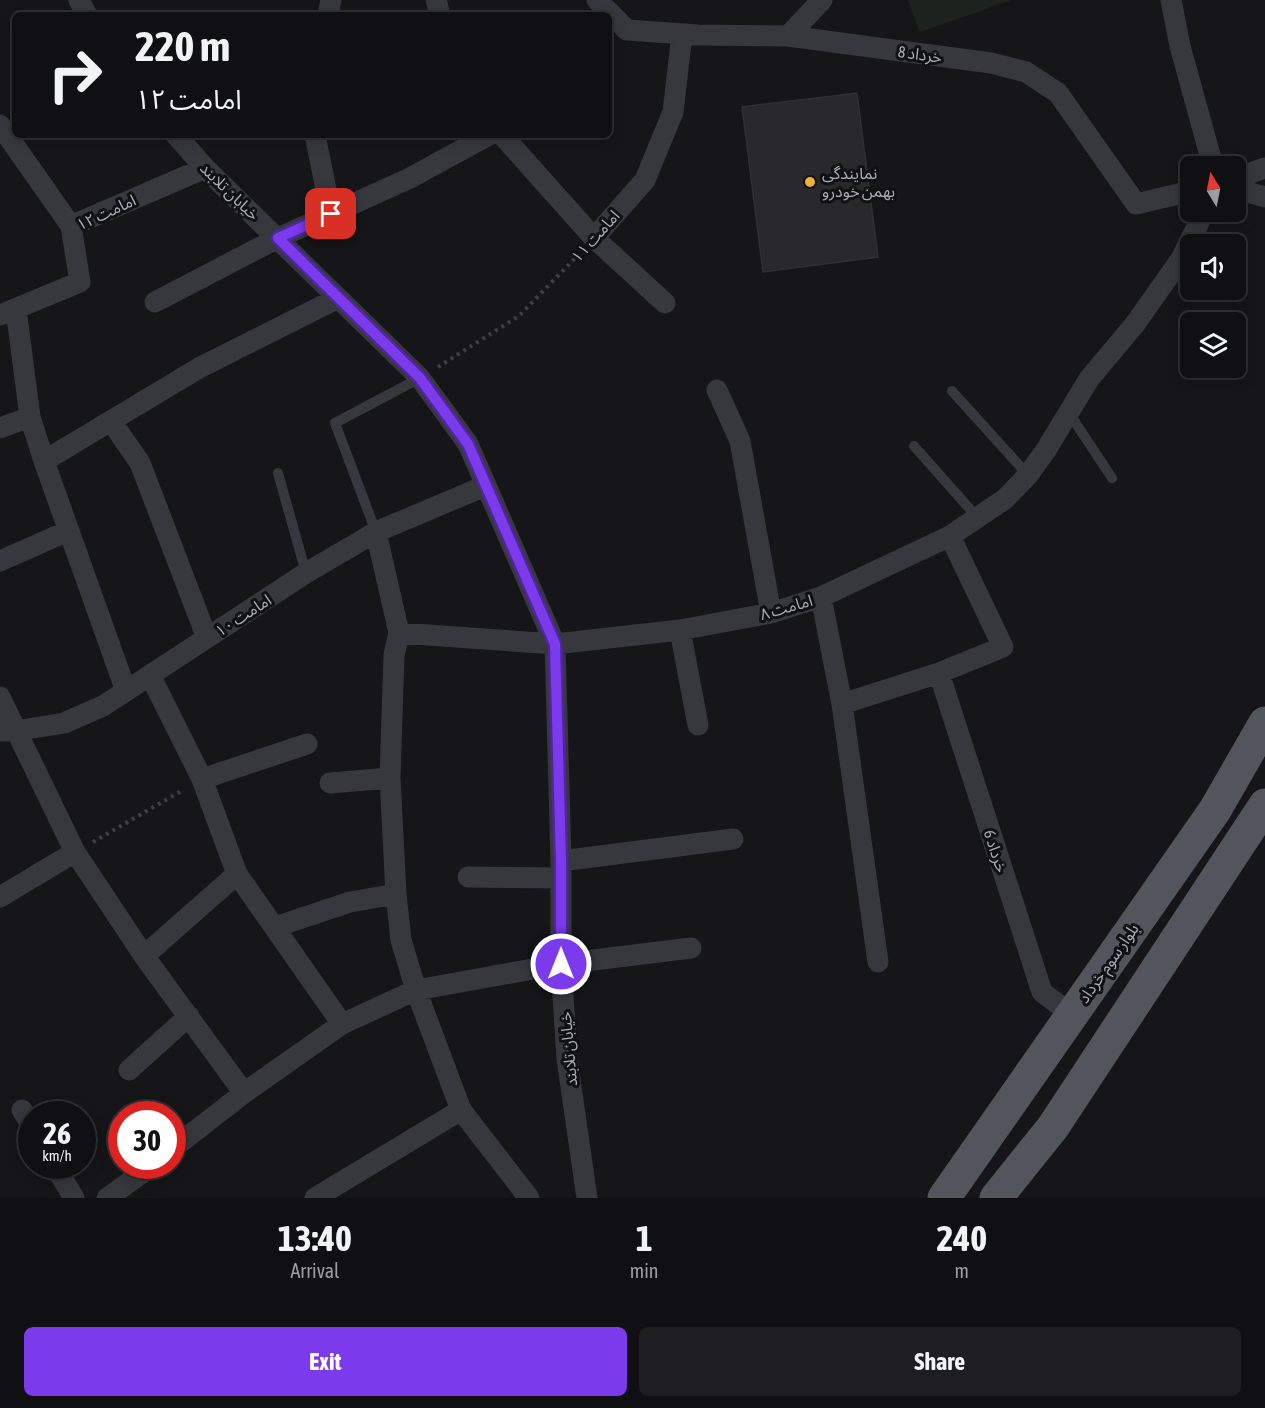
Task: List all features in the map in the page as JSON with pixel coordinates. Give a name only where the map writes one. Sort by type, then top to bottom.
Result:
[{"type":"main road","name":"بلوار سوم خرداد","points":[[944,1198],[1215,810],[1265,723]]},
{"type":"main road","points":[[996,1198],[1053,1127],[1265,805]]},
{"type":"street","points":[[788,36],[822,0]]},
{"type":"street","points":[[1176,2],[1180,46],[1210,156]]},
{"type":"street","name":"خرداد 8","points":[[612,16],[627,30],[682,34],[788,36],[991,63],[1026,72],[1059,93],[1136,204],[1180,193]]},
{"type":"street","name":"امامت ۱۱","points":[[594,238],[645,180],[673,112],[682,34]]},
{"type":"street","points":[[0,125],[70,226]]},
{"type":"street","name":"خیابان تلابند","points":[[179,138],[205,168],[420,378],[468,444],[555,644],[561,964],[567,1059],[586,1198]]},
{"type":"street","points":[[316,138],[331,214]]},
{"type":"street","points":[[155,302],[278,238],[410,178],[483,138]]},
{"type":"street","points":[[505,138],[594,238],[665,303]]},
{"type":"street","name":"امامت ۱۲","points":[[8,312],[81,282],[70,226],[205,168]]},
{"type":"street","points":[[1246,175],[1265,168]]},
{"type":"street","points":[[1246,192],[1265,197]]},
{"type":"street","name":"امامت ۸","points":[[399,633],[555,644],[680,630],[771,613],[821,597],[950,536],[1005,499],[1028,475],[1070,413],[1089,379],[1135,324],[1180,259],[1199,222]]},
{"type":"street","points":[[44,461],[199,368],[338,298]]},
{"type":"street","points":[[8,312],[30,417],[68,531],[126,691]]},
{"type":"street","points":[[717,390],[740,441],[771,613]]},
{"type":"street","points":[[0,428],[30,417]]},
{"type":"street","points":[[111,421],[140,463],[207,638]]},
{"type":"street","name":"امامت ۱۰","points":[[8,731],[63,723],[103,706],[306,573],[376,532],[485,486]]},
{"type":"street","points":[[0,561],[68,531]]},
{"type":"street","points":[[376,532],[399,633],[394,655],[390,778],[400,940],[416,990],[461,1110],[529,1198]]},
{"type":"street","points":[[842,704],[939,673],[1003,647],[950,536]]},
{"type":"street","points":[[821,597],[842,704],[878,962]]},
{"type":"street","points":[[680,630],[698,725]]},
{"type":"street","name":"خرداد 6","points":[[939,673],[1042,992],[1072,1015]]},
{"type":"street","points":[[150,675],[202,779],[237,874],[342,1024]]},
{"type":"street","points":[[0,697],[8,731],[75,852],[144,956],[244,1093]]},
{"type":"street","points":[[202,779],[307,744]]},
{"type":"street","points":[[330,783],[390,778]]},
{"type":"street","points":[[468,877],[561,869],[733,839]]},
{"type":"street","points":[[0,897],[75,852]]},
{"type":"street","points":[[144,956],[237,874]]},
{"type":"street","points":[[275,927],[350,902],[396,894]]},
{"type":"street","points":[[186,1138],[244,1093],[342,1024],[416,990],[561,964],[691,948]]},
{"type":"street","points":[[129,1070],[189,1016]]},
{"type":"street","points":[[315,1198],[461,1110]]},
{"type":"street","points":[[63,1179],[74,1198]]},
{"type":"street","points":[[107,1198],[134,1179]]},
{"type":"lane","points":[[376,532],[335,423],[420,378]]},
{"type":"lane","points":[[952,391],[1028,475]]},
{"type":"lane","points":[[1070,413],[1112,478]]},
{"type":"lane","points":[[914,446],[977,518]]},
{"type":"lane","points":[[278,473],[306,573]]},
{"type":"path","name":"امامت ۱۱","points":[[420,378],[519,316],[594,238]]},
{"type":"path","points":[[75,852],[202,779]]},
{"type":"shaded area","points":[[908,0],[1012,0],[920,32]]},
{"type":"building","name":"نمایندگی بهمن خودرو","points":[[857,93],[878,257],[763,272],[742,107]]},
{"type":"place","name":"نمایندگی بهمن خودرو","points":[[810,182]]},
{"type":"route","points":[[331,214],[278,238],[420,378],[468,444],[555,644],[561,861],[561,964]]}]
